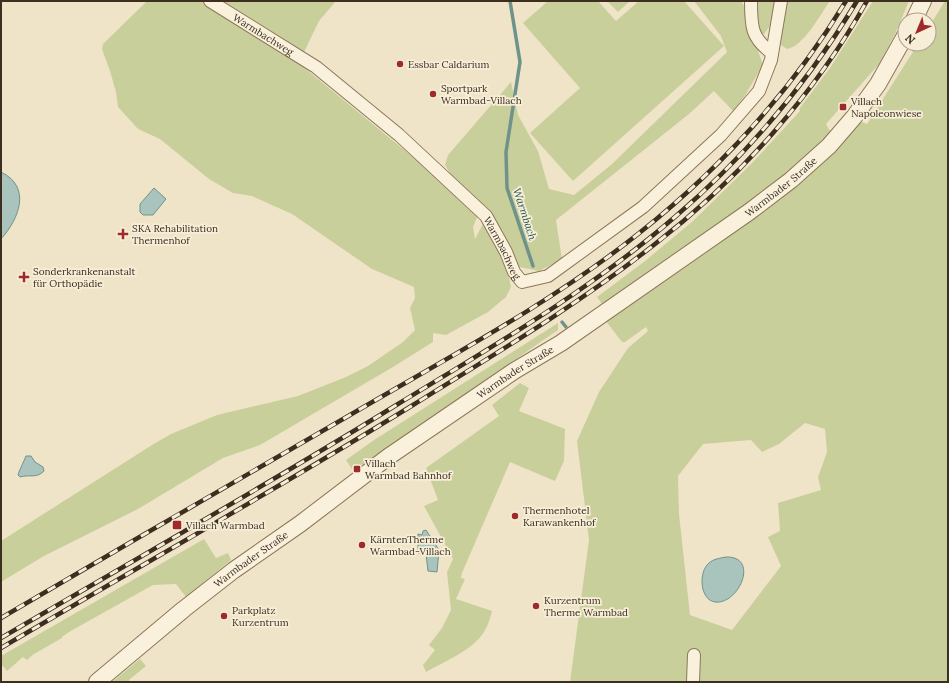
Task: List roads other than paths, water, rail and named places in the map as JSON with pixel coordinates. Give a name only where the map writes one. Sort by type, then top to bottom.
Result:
[{"type":"street","name":"Warmbachweg","points":[[210,1],[316,67],[399,134],[486,216],[506,252],[514,272],[522,282],[548,276],[643,206],[721,135],[759,91],[772,53],[781,1]]},
{"type":"street","points":[[751,1],[753,32],[762,46],[772,53]]},
{"type":"street","points":[[918,12],[923,1]]},
{"type":"street","name":"Warmbader Straße","points":[[97,682],[184,609],[234,570],[300,524],[388,457],[514,371],[568,338],[749,212],[791,180],[829,146],[854,117],[878,84],[897,50]]},
{"type":"street","points":[[693,682],[694,655]]},
{"type":"water","points":[[1,172],[11,178],[17,186],[19,204],[13,222],[1,239]]},
{"type":"water","points":[[154,188],[166,199],[153,215],[143,215],[140,212],[140,204]]},
{"type":"water","points":[[26,456],[31,456],[35,462],[43,467],[44,471],[36,476],[20,477],[18,475]]},
{"type":"water","points":[[426,530],[439,550],[437,572],[428,571],[426,554],[418,553],[418,534],[422,535],[423,531]]},
{"type":"water","points":[[726,557],[736,559],[742,564],[744,572],[738,589],[732,596],[724,601],[715,602],[706,596],[702,585],[703,573],[705,567],[711,562]]},
{"type":"waterway","name":"Warmbach","points":[[510,1],[520,62],[506,152],[507,188],[533,266]]},
{"type":"waterway","name":"Warmbach","points":[[562,322],[566,327]]},
{"type":"railway","points":[[1,618],[461,351],[534,307],[604,260],[668,209],[698,183],[726,155],[778,97],[825,34],[846,1]]},
{"type":"railway","points":[[1,638],[250,493],[506,338],[576,292],[644,243],[702,193],[775,116],[818,60],[857,1]]},
{"type":"railway","points":[[1,648],[413,405],[567,308],[626,266],[686,219],[716,192],[773,133],[824,69],[867,1]]},
{"type":"place","name":"Essbar Caldarium","points":[[400,64]]},
{"type":"place","name":"Sportpark Warmbad-Villach","points":[[433,94]]},
{"type":"place","name":"Villach Napoleonwiese","points":[[843,107]]},
{"type":"place","name":"SKA Rehabilitation Thermenhof","points":[[123,234]]},
{"type":"place","name":"Sonderkrankenanstalt für Orthopädie","points":[[24,277]]},
{"type":"place","name":"Villach Warmbad Bahnhof","points":[[357,469]]},
{"type":"place","name":"Thermenhotel Karawankenhof","points":[[515,516]]},
{"type":"place","name":"Villach Warmbad","points":[[177,525]]},
{"type":"place","name":"KärntenTherme Warmbad-Villach","points":[[362,545]]},
{"type":"place","name":"Kurzentrum Therme Warmbad","points":[[536,606]]},
{"type":"place","name":"Parkplatz Kurzentrum","points":[[224,616]]}]
